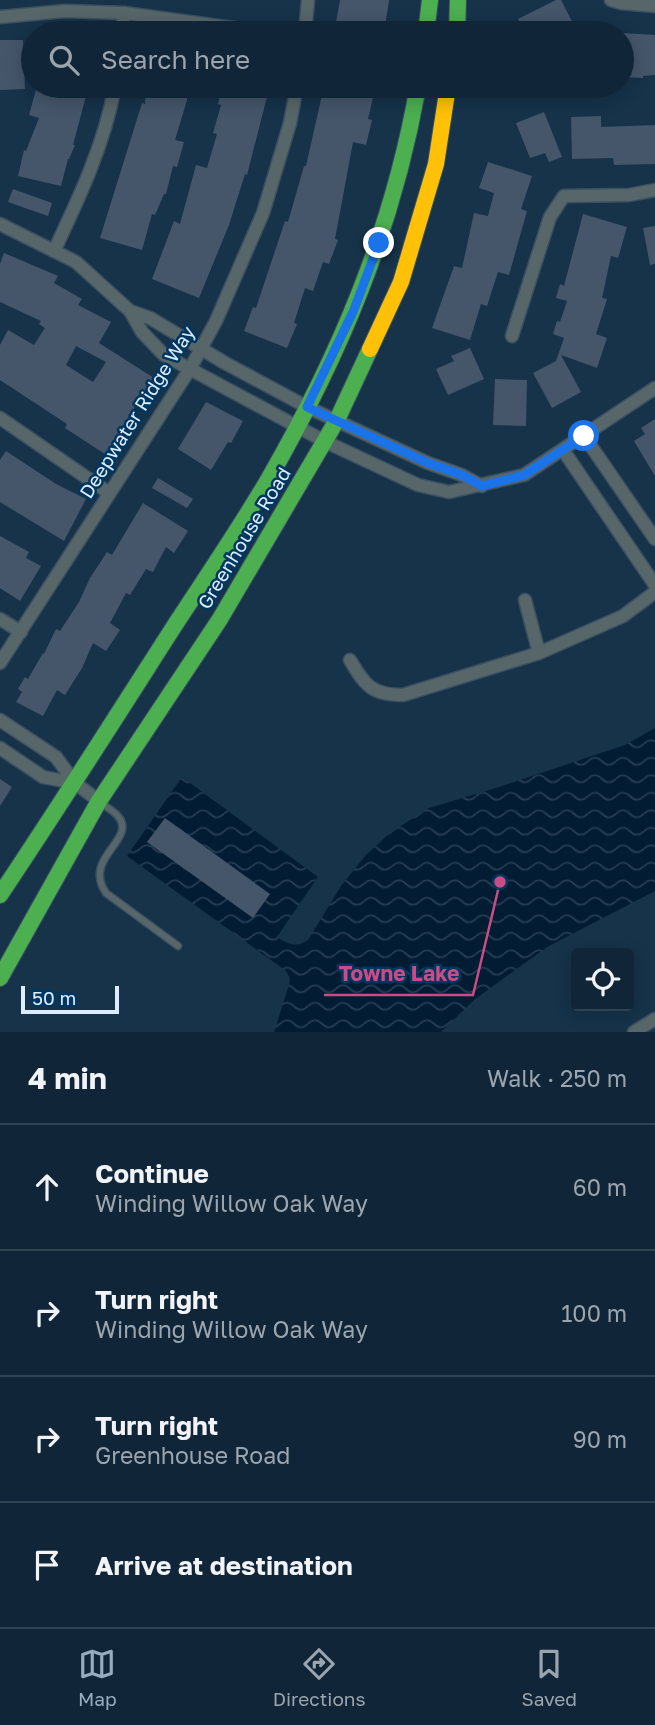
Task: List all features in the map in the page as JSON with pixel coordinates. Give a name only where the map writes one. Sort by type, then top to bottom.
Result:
[{"type":"street","points":[[307,21],[309,0]]},
{"type":"street","points":[[427,21],[430,0]]},
{"type":"street","points":[[457,21],[458,0]]},
{"type":"street","points":[[611,0],[655,6]]},
{"type":"street","points":[[0,17],[65,11],[124,13],[182,21]]},
{"type":"street","points":[[123,21],[124,13]]},
{"type":"street","points":[[54,251],[109,119],[113,98]]},
{"type":"street","name":"Deepwater Ridge Way","points":[[0,663],[190,369],[216,321],[263,213],[295,98]]},
{"type":"street","name":"Greenhouse Road","points":[[0,895],[75,783],[278,463],[297,427],[353,312],[379,243],[400,169],[415,98]]},
{"type":"street","name":"Greenhouse Road","points":[[0,978],[99,801],[220,619],[326,442],[401,282],[436,164],[446,98]]},
{"type":"street","points":[[512,336],[550,217],[564,196],[629,195],[655,190]]},
{"type":"street","points":[[0,225],[76,262],[130,311],[142,332],[164,355],[326,442],[418,485],[449,492],[524,475],[655,388]]},
{"type":"street","points":[[130,311],[150,318],[307,407],[482,486]]},
{"type":"street","points":[[0,418],[109,494]]},
{"type":"street","points":[[584,436],[655,538]]},
{"type":"street","points":[[563,450],[655,585]]},
{"type":"street","points":[[350,660],[365,685],[384,695],[403,695],[539,653],[623,616],[655,592]]},
{"type":"street","points":[[525,600],[539,653]]},
{"type":"street","points":[[0,619],[21,632]]},
{"type":"street","points":[[0,720],[56,757],[75,783],[99,801]]},
{"type":"street","points":[[0,748],[43,777],[75,783]]},
{"type":"street","points":[[634,1032],[655,1019]]},
{"type":"lane","points":[[99,801],[118,816],[122,833],[101,863],[99,884],[106,893],[178,946]]},
{"type":"water","points":[[655,728],[655,891],[547,947],[474,1000],[441,1032],[274,1032],[289,985],[290,978],[286,971],[127,856],[182,777],[318,877],[277,937],[288,943],[300,944],[308,940],[341,886],[365,856],[391,832],[429,808],[625,745]]},
{"type":"building","points":[[340,0],[389,0],[386,21],[336,21]]},
{"type":"building","points":[[561,0],[572,21],[519,21],[518,19]]},
{"type":"building","points":[[634,34],[655,35],[655,75],[634,78]]},
{"type":"building","points":[[0,40],[21,40],[21,89],[0,90]]},
{"type":"building","points":[[34,98],[85,98],[75,145],[68,159],[61,186],[18,176],[24,150],[26,151],[39,118],[29,115]]},
{"type":"building","points":[[145,98],[187,98],[175,140],[184,142],[177,167],[173,166],[166,194],[155,215],[152,214],[142,250],[100,238],[142,103],[145,104]]},
{"type":"building","points":[[219,98],[267,98],[247,175],[245,174],[229,225],[199,298],[152,279],[174,221],[180,224],[196,165],[207,168],[217,134],[213,133],[221,105],[218,104]]},
{"type":"building","points":[[321,98],[373,98],[368,119],[372,120],[366,145],[353,142],[335,239],[338,240],[329,264],[323,262],[313,291],[305,288],[294,323],[297,324],[287,348],[244,331],[253,307],[256,308],[306,166]]},
{"type":"building","points":[[544,112],[562,157],[549,162],[545,153],[530,158],[516,123]]},
{"type":"building","points":[[601,116],[601,127],[655,125],[655,164],[614,165],[613,158],[572,159],[571,117]]},
{"type":"building","points":[[488,162],[532,176],[521,209],[527,211],[509,275],[498,272],[487,306],[481,304],[470,340],[432,328],[454,266],[462,268],[474,213],[488,216],[494,193],[479,188]]},
{"type":"building","points":[[13,189],[52,203],[48,216],[8,202]]},
{"type":"building","points":[[583,214],[627,227],[618,258],[611,256],[602,298],[607,299],[596,334],[607,338],[597,368],[561,355],[581,392],[552,408],[533,373],[556,361],[564,338],[553,334],[567,301],[556,298],[560,284],[564,286]]},
{"type":"building","points":[[655,226],[655,264],[650,265],[643,228]]},
{"type":"building","points":[[4,253],[58,276],[54,283],[82,299],[78,305],[111,322],[99,343],[154,378],[141,399],[139,398],[108,456],[65,428],[67,424],[0,380],[0,345],[8,330],[34,345],[45,328],[39,324],[41,321],[0,302],[0,264]],"holes":[[[76,346],[106,362],[93,382],[66,365]]]},
{"type":"building","points":[[470,348],[484,379],[448,395],[436,369],[454,361],[451,356]]},
{"type":"building","points":[[495,379],[527,380],[526,426],[493,425]]},
{"type":"building","points":[[206,402],[243,421],[211,470],[178,449]]},
{"type":"building","points":[[655,419],[655,476],[634,441],[645,434],[641,428]]},
{"type":"building","points":[[6,451],[56,484],[86,499],[64,541],[0,502],[0,460]]},
{"type":"building","points":[[158,478],[193,499],[187,508],[152,488]]},
{"type":"building","points":[[143,503],[188,531],[174,553],[166,547],[153,572],[146,569],[130,595],[126,593],[110,623],[120,630],[106,651],[93,643],[82,668],[65,695],[57,690],[43,716],[16,702],[22,692],[18,689],[25,677],[28,679],[56,629],[60,631],[79,602],[90,578],[107,552],[112,555]]},
{"type":"building","points":[[0,536],[29,552],[26,558],[41,566],[20,601],[0,588]]},
{"type":"building","points":[[0,779],[12,787],[0,806]]},
{"type":"building","points":[[165,818],[270,894],[253,918],[147,842]]},
{"type":"traffic: fast","points":[[427,21],[430,0]]},
{"type":"traffic: fast","points":[[457,21],[458,0]]},
{"type":"traffic: fast","points":[[0,895],[233,536],[294,433],[341,338],[379,241],[416,98]]},
{"type":"traffic: fast","points":[[0,978],[99,801],[220,619],[337,420],[370,349]]},
{"type":"traffic: slow","points":[[370,349],[401,282],[436,164],[446,98]]},
{"type":"place","name":"Towne Lake","points":[[500,882]]},
{"type":"route","points":[[379,243],[353,312],[307,407],[482,486],[524,475],[584,436]]}]
